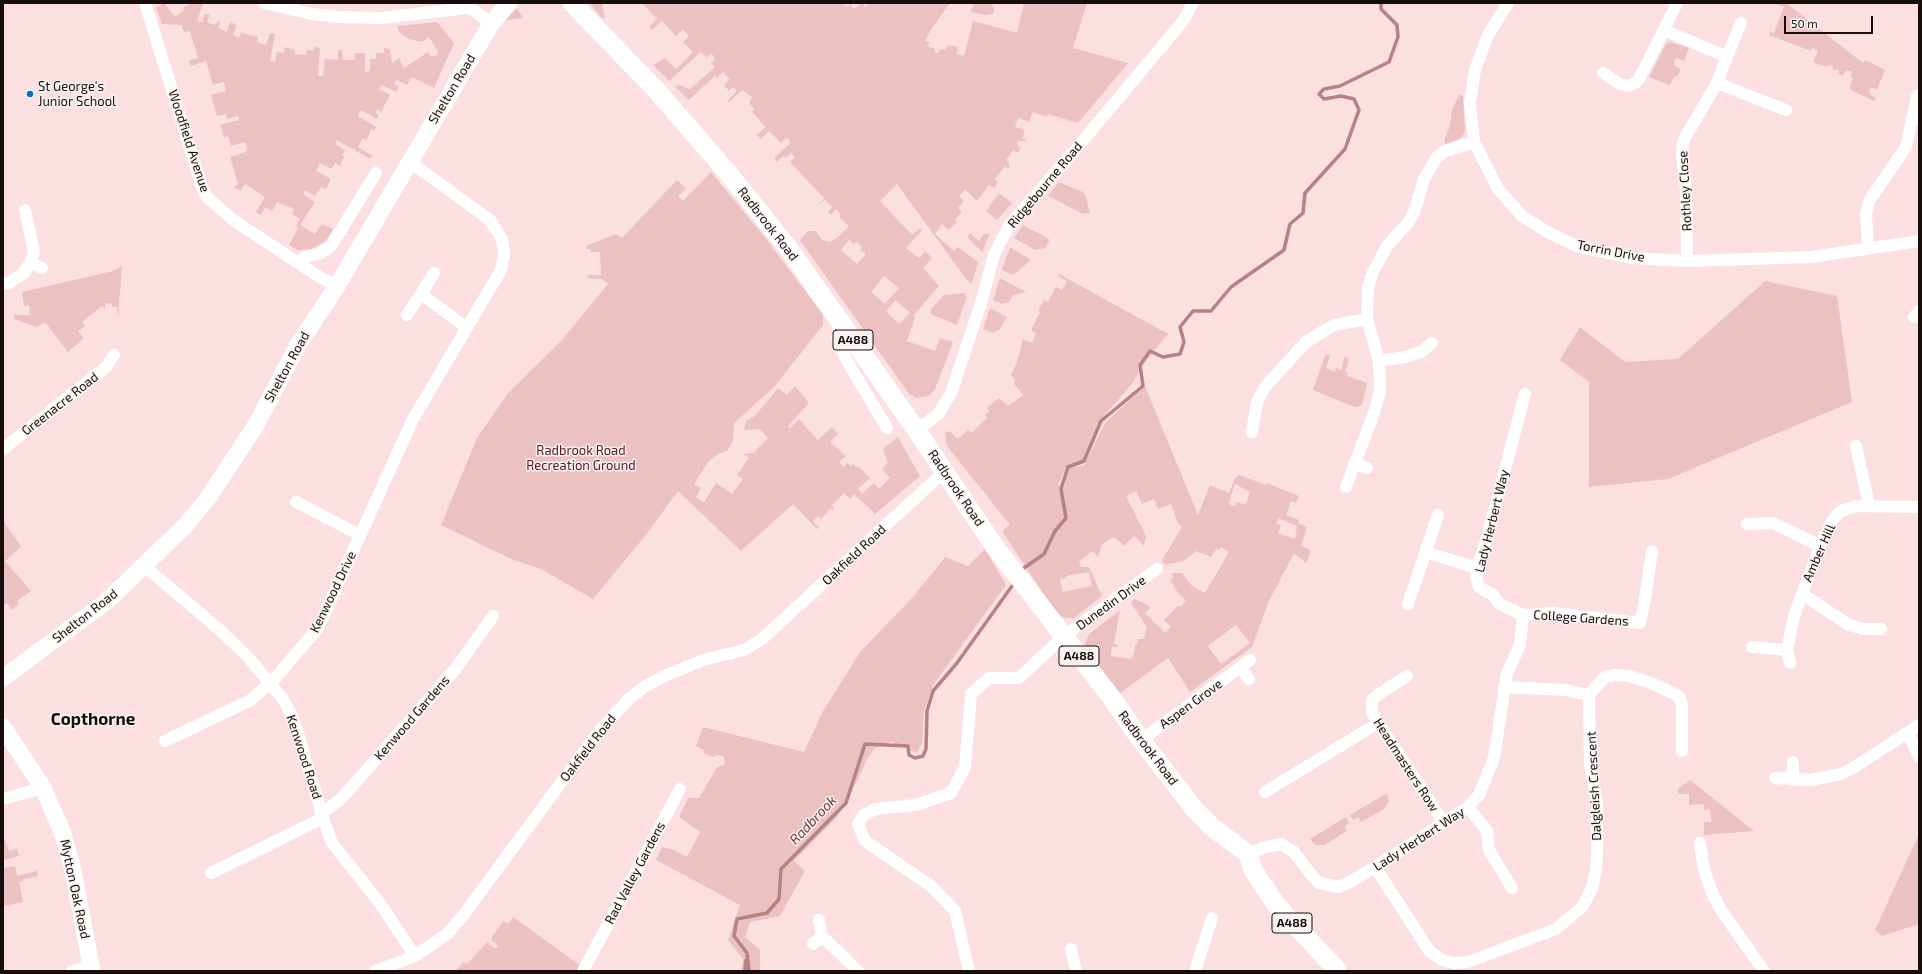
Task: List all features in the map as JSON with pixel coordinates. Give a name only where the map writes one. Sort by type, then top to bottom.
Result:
[{"type":"main road","name":"Shelton Road","points":[[3,678],[107,601],[186,525],[223,477],[256,425],[298,345],[337,286],[491,24],[509,3]]},
{"type":"main road","name":"Radbrook Road","points":[[572,3],[658,92],[728,173],[790,249],[917,430],[995,547],[1111,698],[1141,740],[1196,811],[1212,827],[1248,854]]},
{"type":"main road","name":"Mytton Oak Road","points":[[3,727],[42,788],[55,813],[69,851],[92,969]]},
{"type":"main road","name":"A488","points":[[1248,854],[1253,870],[1277,906],[1338,971]]},
{"type":"street","name":"Woodfield Avenue","points":[[145,3],[206,197],[233,220],[337,286]]},
{"type":"street","points":[[264,3],[312,14],[339,18],[381,18],[466,8],[476,11],[491,24]]},
{"type":"street","name":"Ridgebourne Road","points":[[917,430],[939,413],[950,393],[981,303],[994,255],[1008,226],[1070,156],[1182,20],[1193,3]]},
{"type":"street","name":"Torrin Drive","points":[[1508,3],[1488,35],[1475,70],[1470,103],[1474,142],[1498,189],[1522,216],[1548,233],[1579,247],[1632,258],[1687,261],[1811,258],[1919,241]]},
{"type":"street","points":[[1604,73],[1620,84],[1629,86],[1638,81],[1677,3]]},
{"type":"street","name":"Rothley Close","points":[[1687,261],[1686,190],[1682,156],[1683,141],[1717,83],[1741,23]]},
{"type":"street","points":[[1664,30],[1727,57]]},
{"type":"street","points":[[1717,83],[1786,110]]},
{"type":"street","points":[[1868,249],[1866,215],[1869,201],[1906,147],[1917,96]]},
{"type":"street","points":[[1346,487],[1375,410],[1380,390],[1379,361],[1367,319],[1368,287],[1373,272],[1387,246],[1408,223],[1430,167],[1437,157],[1445,151],[1474,142]]},
{"type":"street","name":"Kenwood Drive","points":[[165,741],[251,700],[271,682],[318,628],[413,419],[501,270],[504,255],[502,239],[490,220],[410,162]]},
{"type":"street","points":[[299,263],[305,257],[321,253],[331,246],[376,173]]},
{"type":"street","points":[[3,284],[8,283],[23,274],[30,263],[34,252],[25,210]]},
{"type":"street","points":[[30,263],[42,268]]},
{"type":"street","points":[[407,315],[434,273]]},
{"type":"street","points":[[421,294],[467,328]]},
{"type":"street","points":[[1252,432],[1257,402],[1265,386],[1306,342],[1320,332],[1334,325],[1367,319]]},
{"type":"street","points":[[842,324],[837,338],[847,361],[888,428]]},
{"type":"street","points":[[1379,361],[1405,357],[1424,357],[1432,343]]},
{"type":"street","name":"Greenacre Road","points":[[3,449],[106,367],[114,355]]},
{"type":"street","name":"Lady Herbert Way","points":[[1248,854],[1265,847],[1281,844],[1294,852],[1312,876],[1320,883],[1340,887],[1375,867],[1468,807],[1479,794],[1494,758],[1506,672],[1520,645],[1523,615],[1500,604],[1493,595],[1479,587],[1476,577],[1477,568],[1486,541],[1524,394]]},
{"type":"street","points":[[1856,446],[1869,505]]},
{"type":"street","points":[[1354,464],[1366,468]]},
{"type":"street","name":"Oakfield Road","points":[[375,971],[415,956],[447,934],[462,917],[599,731],[630,698],[662,678],[703,660],[744,650],[762,639],[945,471]]},
{"type":"street","name":"Kenwood Drive","points":[[296,502],[360,535]]},
{"type":"street","name":"Amber Hill","points":[[1790,662],[1787,650],[1794,616],[1820,546],[1832,521],[1841,511],[1856,506],[1869,505],[1919,507]]},
{"type":"street","points":[[1408,604],[1438,516]]},
{"type":"street","points":[[1747,524],[1773,524],[1820,546]]},
{"type":"street","points":[[1425,552],[1477,568]]},
{"type":"street","name":"College Gardens","points":[[1523,615],[1553,613],[1640,623],[1652,552]]},
{"type":"street","name":"Kenwood Road","points":[[144,566],[220,630],[271,682],[283,698],[294,720],[322,815],[332,842],[379,902],[415,956]]},
{"type":"street","name":"Dunedin Drive","points":[[969,971],[955,911],[931,886],[865,841],[858,824],[864,815],[875,809],[916,804],[951,793],[966,768],[971,694],[988,678],[1019,678],[1064,636],[1157,569]]},
{"type":"street","points":[[1802,594],[1849,625],[1864,629],[1881,629]]},
{"type":"street","name":"Kenwood Gardens","points":[[211,873],[322,815],[341,799],[451,673],[493,616]]},
{"type":"street","points":[[1752,647],[1787,650]]},
{"type":"street","name":"Aspen Grove","points":[[1141,740],[1245,664],[1249,678]]},
{"type":"street","points":[[1504,687],[1565,690],[1589,695],[1605,677],[1614,675],[1629,676],[1651,682],[1679,696],[1682,704],[1682,751]]},
{"type":"street","name":"Headmasters Row","points":[[1407,676],[1372,700],[1372,713],[1444,823]]},
{"type":"street","name":"Dalgleish Crescent","points":[[1375,867],[1422,941],[1430,952],[1442,960],[1454,963],[1468,962],[1556,929],[1569,920],[1584,906],[1592,888],[1596,870],[1597,802],[1590,765],[1589,695]]},
{"type":"street","points":[[1265,792],[1378,723]]},
{"type":"street","points":[[1775,778],[1811,780],[1841,774],[1854,768],[1919,725]]},
{"type":"street","points":[[1908,733],[1919,757]]},
{"type":"street","points":[[1793,762],[1793,780]]},
{"type":"street","points":[[3,799],[42,788]]},
{"type":"street","name":"Rad Valley Gardens","points":[[583,971],[680,789]]},
{"type":"street","points":[[1468,807],[1487,832],[1489,850],[1512,888]]},
{"type":"street","points":[[1700,843],[1704,870],[1711,890],[1721,910],[1764,971]]},
{"type":"street","points":[[1195,971],[1212,918]]},
{"type":"street","points":[[819,920],[817,940],[858,971]]},
{"type":"street","points":[[1071,949],[1076,971]]},
{"type":"street","points":[[590,958],[593,965],[593,971]]},
{"type":"street","points":[[72,971],[92,969]]},
{"type":"green space","points":[[164,3],[175,17],[184,10],[183,8],[186,5],[187,6],[192,3],[203,3],[197,21],[202,22],[205,14],[210,15],[207,22],[216,25],[218,21],[220,22],[218,28],[227,32],[230,22],[235,24],[236,27],[233,35],[239,38],[241,32],[258,37],[257,42],[266,45],[270,33],[275,34],[270,61],[275,62],[277,52],[284,53],[285,47],[295,50],[295,54],[306,55],[307,50],[314,51],[315,47],[320,48],[318,76],[323,76],[325,59],[338,60],[338,50],[342,50],[343,60],[355,60],[355,53],[365,53],[365,72],[370,71],[370,59],[376,59],[376,53],[384,53],[384,48],[390,49],[392,63],[399,58],[404,68],[428,52],[431,57],[437,55],[438,52],[429,37],[422,42],[409,39],[399,32],[397,26],[437,22],[454,43],[434,88],[412,77],[407,85],[396,80],[394,84],[399,87],[396,92],[382,85],[379,89],[390,95],[381,112],[377,109],[376,113],[379,115],[377,119],[361,110],[358,116],[376,127],[375,130],[372,129],[366,140],[363,138],[358,147],[373,156],[370,159],[337,140],[335,144],[345,150],[342,156],[344,157],[340,166],[335,163],[331,169],[320,163],[316,171],[331,179],[326,189],[321,187],[315,196],[305,190],[303,194],[315,202],[300,225],[315,234],[322,224],[333,229],[325,241],[311,249],[298,250],[289,245],[298,228],[296,226],[300,219],[292,214],[294,209],[277,202],[272,211],[265,207],[261,215],[256,212],[265,197],[245,184],[240,191],[234,187],[238,184],[230,157],[246,152],[247,147],[245,142],[231,146],[228,136],[224,137],[220,125],[239,120],[238,116],[227,119],[226,114],[217,116],[211,95],[226,91],[224,82],[213,85],[206,61],[191,66],[189,61],[198,58],[190,31],[184,32],[182,25],[162,24],[156,8]]},
{"type":"green space","points":[[590,3],[602,3],[605,19],[601,17]]},
{"type":"green space","points":[[642,3],[843,3],[846,7],[850,4],[854,9],[862,3],[865,7],[870,3],[950,3],[932,28],[925,41],[929,42],[928,47],[934,48],[935,52],[938,53],[940,49],[946,50],[947,45],[958,47],[957,54],[964,56],[973,21],[1017,33],[1024,3],[1087,3],[1073,48],[1128,63],[1078,123],[1048,114],[1047,117],[1033,112],[1029,122],[1018,118],[1015,127],[1025,130],[1022,138],[1027,141],[1019,141],[1017,143],[1020,149],[1018,153],[1013,150],[1006,160],[1009,163],[1009,169],[1005,166],[995,179],[998,182],[994,188],[989,185],[977,201],[965,189],[959,196],[964,201],[958,208],[962,212],[955,220],[957,222],[949,230],[942,224],[935,234],[954,251],[958,247],[978,262],[972,283],[969,283],[897,184],[880,201],[912,235],[920,228],[922,230],[906,248],[919,258],[925,251],[932,258],[923,268],[939,286],[913,316],[915,317],[907,341],[935,351],[940,338],[953,342],[935,389],[929,396],[916,398],[909,394],[800,240],[808,231],[816,231],[822,240],[830,242],[838,237],[849,226],[839,217],[841,214],[836,209],[831,215],[828,212],[832,207],[825,200],[818,205],[824,198],[790,162],[795,157],[791,153],[786,158],[783,156],[777,162],[774,158],[789,144],[790,140],[786,138],[781,143],[769,131],[761,139],[757,135],[766,127],[752,112],[754,109],[749,103],[752,97],[742,90],[729,102],[728,100],[737,91],[733,87],[729,91],[724,85],[730,79],[723,72],[717,78],[715,76],[689,100],[675,87],[680,85],[690,89],[715,67],[711,63],[715,60],[713,55],[710,54],[707,58],[701,52],[669,81],[653,65],[665,58],[676,69],[693,52],[683,42],[689,36],[683,29],[676,36],[662,21],[652,30],[649,27],[657,19]],"holes":[[[849,240],[854,244],[856,241],[862,247],[860,250],[866,254],[857,264],[841,250]],[[884,276],[899,288],[885,304],[871,292]],[[896,300],[910,313],[899,324],[886,311]]]},
{"type":"green space","points":[[975,3],[990,3],[994,8],[994,13],[987,15],[970,12]]},
{"type":"green space","points":[[1772,3],[1786,3],[1863,63],[1865,60],[1885,70],[1877,90],[1871,87],[1869,91],[1870,94],[1876,98],[1874,101],[1849,89],[1853,78],[1850,77],[1852,72],[1846,70],[1843,76],[1838,74],[1839,71],[1832,69],[1833,66],[1828,65],[1827,67],[1813,62],[1818,51],[1812,48],[1811,51],[1769,35],[1770,32],[1774,33],[1784,7]]},
{"type":"green space","points":[[517,8],[523,18],[506,20],[512,12]]},
{"type":"green space","points":[[1670,42],[1689,48],[1684,61],[1676,58],[1673,65],[1681,69],[1677,77],[1674,76],[1670,85],[1649,77],[1666,44]]},
{"type":"green space","points":[[1460,94],[1463,96],[1465,131],[1461,138],[1446,144],[1444,141],[1450,126],[1452,109]]},
{"type":"green space","name":"Radbrook Road Recreation Ground","points":[[711,172],[767,240],[823,315],[823,325],[774,387],[734,423],[733,441],[727,451],[718,454],[708,462],[694,484],[701,488],[696,497],[704,502],[716,483],[732,494],[743,479],[737,475],[749,458],[743,454],[753,453],[768,438],[760,429],[744,430],[746,421],[755,416],[778,388],[787,395],[795,386],[809,403],[788,426],[790,428],[799,419],[818,440],[832,427],[838,434],[830,442],[846,456],[839,462],[843,467],[848,463],[851,466],[853,464],[858,468],[859,467],[870,478],[858,489],[862,494],[874,483],[879,489],[890,478],[882,469],[888,463],[883,449],[898,437],[920,476],[875,514],[854,494],[850,499],[844,493],[832,505],[835,511],[831,508],[821,519],[818,516],[813,521],[819,528],[817,529],[793,504],[741,551],[678,491],[645,536],[593,599],[541,569],[511,559],[441,525],[477,438],[508,393],[562,340],[608,284],[602,279],[587,278],[588,275],[601,275],[600,252],[591,252],[591,249],[587,249],[586,246],[616,234],[622,238],[677,180],[686,189],[678,196],[683,201]]},
{"type":"green space","points":[[1059,182],[1083,192],[1086,197],[1090,213],[1083,214],[1048,196]]},
{"type":"green space","points":[[999,193],[1012,203],[997,220],[986,211]]},
{"type":"green space","points":[[1023,225],[1049,239],[1045,248],[1035,250],[1014,238]]},
{"type":"green space","points":[[970,233],[979,241],[984,234],[990,233],[982,252],[967,237]]},
{"type":"green space","points":[[1010,247],[1031,260],[1013,275],[1002,270]]},
{"type":"green space","points":[[122,266],[118,318],[117,307],[112,307],[112,304],[105,303],[105,309],[102,306],[82,322],[85,326],[78,331],[84,338],[68,352],[45,322],[37,327],[14,319],[14,315],[30,315],[29,305],[24,306],[22,292],[113,271]]},
{"type":"green space","points":[[1059,274],[1168,334],[1148,358],[1131,385],[1098,423],[1083,460],[1066,467],[1058,485],[1064,488],[1069,467],[1084,466],[1105,423],[1145,386],[1198,515],[1210,485],[1229,493],[1235,478],[1239,475],[1266,485],[1267,483],[1299,496],[1296,503],[1291,501],[1286,515],[1299,520],[1298,523],[1307,527],[1301,546],[1311,550],[1306,563],[1294,553],[1268,603],[1252,647],[1190,692],[1168,658],[1119,694],[1085,647],[1086,640],[1090,633],[1120,610],[1114,644],[1117,644],[1117,647],[1112,647],[1111,656],[1130,659],[1133,657],[1135,645],[1137,645],[1138,639],[1144,639],[1147,627],[1131,603],[1135,599],[1151,607],[1145,613],[1165,633],[1171,627],[1164,620],[1178,606],[1180,607],[1186,601],[1178,593],[1170,580],[1174,577],[1171,573],[1182,573],[1192,586],[1205,593],[1229,552],[1221,547],[1219,550],[1216,549],[1211,557],[1196,551],[1183,561],[1165,565],[1162,560],[1182,527],[1178,523],[1171,504],[1158,509],[1154,499],[1142,504],[1136,491],[1126,496],[1146,536],[1144,546],[1134,536],[1124,546],[1114,537],[1102,544],[1098,557],[1093,551],[1079,561],[1081,567],[1089,567],[1102,596],[1074,618],[1059,617],[1002,531],[1010,525],[947,446],[945,433],[950,431],[958,439],[968,430],[971,433],[987,418],[985,415],[989,411],[987,408],[999,398],[1008,406],[1023,395],[1014,384],[1015,381],[1011,375],[1017,362],[1023,339],[1032,343],[1036,333],[1031,330],[1044,300],[1048,302],[1056,287],[1062,290],[1067,281],[1058,276]],"holes":[[[1235,484],[1250,492],[1246,505],[1238,502],[1234,506],[1230,505],[1229,502]],[[1278,518],[1297,526],[1295,531],[1297,532],[1295,539],[1278,533],[1281,525],[1276,524]],[[1089,572],[1092,586],[1063,592],[1060,579],[1066,578],[1066,576]],[[1236,625],[1250,643],[1221,664],[1208,646]]]},
{"type":"green space","points":[[1000,278],[1026,292],[1013,295],[1009,302],[1002,304],[993,300]]},
{"type":"green space","points":[[1765,281],[1837,296],[1852,402],[1668,479],[1589,487],[1589,382],[1560,360],[1580,327],[1625,362],[1678,359]]},
{"type":"green space","points":[[965,293],[967,296],[957,325],[931,314],[931,309],[944,295]]},
{"type":"green space","points":[[990,308],[1007,317],[1000,329],[993,333],[983,329]]},
{"type":"green space","points":[[1326,354],[1330,356],[1326,368],[1335,372],[1336,368],[1341,370],[1345,356],[1349,360],[1345,372],[1348,373],[1347,376],[1367,383],[1362,405],[1356,407],[1352,406],[1313,390]]},
{"type":"green space","points":[[3,520],[21,547],[5,561],[31,591],[17,601],[19,604],[12,610],[7,603],[3,606]]},
{"type":"green space","points":[[985,549],[1006,585],[933,685],[924,711],[922,742],[917,753],[891,742],[874,749],[867,759],[837,817],[794,861],[805,871],[780,916],[750,922],[745,937],[760,950],[760,971],[741,971],[743,959],[728,940],[740,905],[656,860],[662,847],[674,850],[687,857],[700,832],[679,817],[688,798],[699,798],[717,767],[724,765],[725,761],[723,756],[717,755],[713,757],[703,753],[704,750],[696,746],[703,727],[804,752],[823,711],[861,651],[914,596],[945,557],[968,566]]},
{"type":"green space","points":[[1690,780],[1754,831],[1704,835],[1704,822],[1711,822],[1710,809],[1704,810],[1704,804],[1689,805],[1689,794],[1678,794],[1678,789]]},
{"type":"green space","points":[[1387,793],[1389,801],[1384,809],[1361,822],[1358,817],[1353,820],[1350,815]]},
{"type":"green space","points":[[1346,817],[1349,823],[1345,827],[1347,831],[1324,845],[1316,845],[1310,839]]},
{"type":"green space","points":[[1919,834],[1919,924],[1882,936],[1875,930]]},
{"type":"green space","points":[[3,835],[9,851],[17,849],[19,856],[3,860]]},
{"type":"green space","points":[[15,866],[17,876],[37,871],[38,876],[23,879],[23,881],[19,882],[23,902],[3,906],[3,868]]},
{"type":"green space","points":[[513,917],[581,966],[578,971],[455,971],[464,962],[467,964],[487,942],[496,949],[498,946],[491,939],[503,921],[508,924]]},
{"type":"waterway","name":"Radbrook","points":[[1024,568],[1044,554],[1055,531],[1066,518],[1061,489],[1068,467],[1084,461],[1101,421],[1143,386],[1140,365],[1150,351],[1163,357],[1180,354],[1184,342],[1180,327],[1193,311],[1211,311],[1231,287],[1284,250],[1290,224],[1303,213],[1305,193],[1345,149],[1359,110],[1354,99],[1341,96],[1324,99],[1319,94],[1324,89],[1340,86],[1389,62],[1398,37],[1397,25],[1381,9],[1381,3]]},
{"type":"waterway","name":"Radbrook","points":[[749,971],[747,953],[734,936],[737,919],[767,913],[779,899],[781,869],[846,803],[865,744],[908,746],[909,755],[915,758],[923,756],[926,749],[927,711],[933,691],[957,663],[1012,586]]},
{"type":"waterway","name":"Radbrook","points":[[745,971],[746,960]]},
{"type":"place","name":"St George's Junior School","points":[[30,94]]},
{"type":"district","name":"Copthorne","points":[[93,719]]}]
